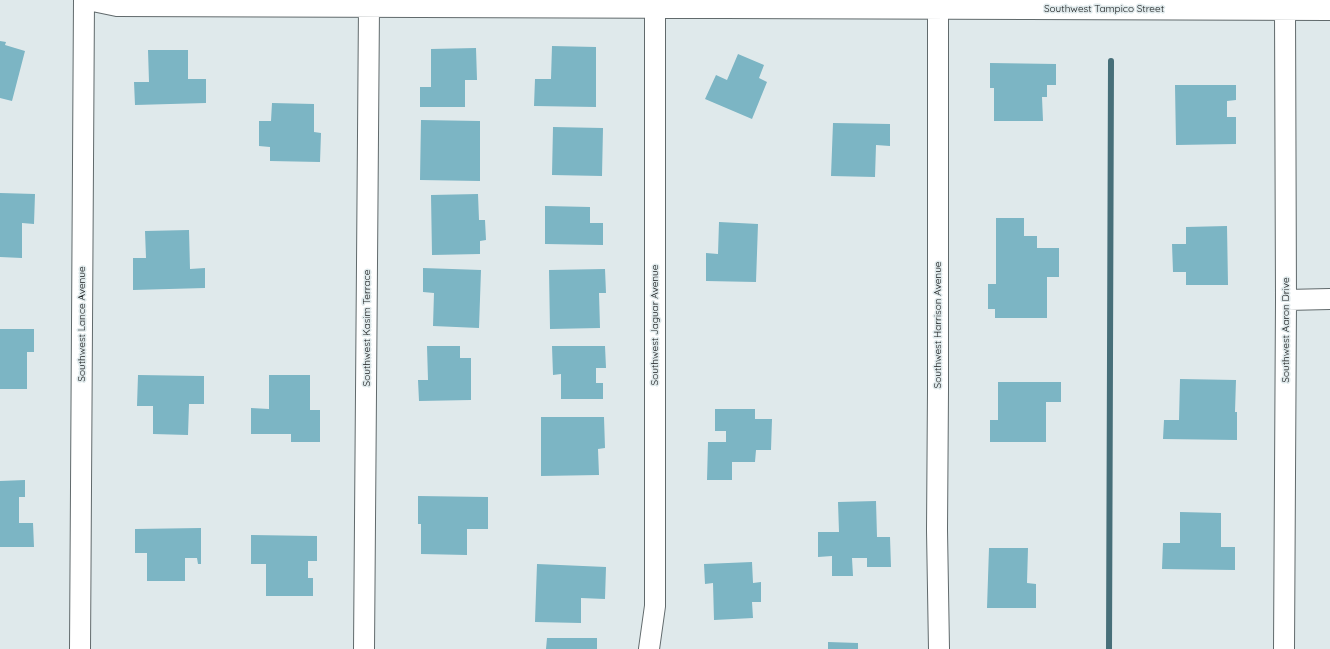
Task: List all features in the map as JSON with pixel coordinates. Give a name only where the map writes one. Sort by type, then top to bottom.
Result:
[{"type":"street","name":"Southwest Lance Avenue","points":[[80,649],[84,0]]},
{"type":"street","name":"Southwest Tampico Street","points":[[88,0],[117,6],[938,4],[1330,10]]},
{"type":"street","name":"Southwest Jaguar Avenue","points":[[649,649],[655,606],[655,4]]},
{"type":"street","name":"Southwest Harrison Avenue","points":[[938,4],[937,530],[939,649]]},
{"type":"street","name":"Southwest Kasim Terrace","points":[[364,649],[370,6]]},
{"type":"street","name":"Southwest Aaron Drive","points":[[1284,649],[1286,300],[1285,10]]},
{"type":"street","points":[[1286,300],[1330,299]]},
{"type":"building","points":[[0,41],[6,42],[5,45],[25,51],[12,101],[0,98]]},
{"type":"building","points":[[552,46],[596,47],[596,107],[534,106],[535,79],[551,79]]},
{"type":"building","points":[[476,48],[477,80],[465,80],[465,107],[420,107],[420,87],[431,87],[431,49]]},
{"type":"building","points":[[148,50],[188,50],[188,79],[206,79],[206,103],[135,105],[134,82],[149,82]]},
{"type":"building","points":[[738,54],[764,65],[759,78],[767,82],[752,119],[705,99],[716,75],[727,80]]},
{"type":"building","points":[[990,63],[1056,64],[1056,85],[1047,85],[1047,97],[1042,97],[1043,121],[994,121],[994,88],[990,88]]},
{"type":"building","points":[[1175,85],[1236,85],[1236,100],[1227,101],[1227,117],[1236,117],[1236,144],[1176,145]]},
{"type":"building","points":[[272,103],[314,104],[314,132],[321,133],[320,162],[270,161],[270,147],[259,146],[259,121],[271,121]]},
{"type":"building","points":[[421,120],[480,121],[480,181],[420,180]]},
{"type":"building","points":[[833,123],[890,124],[890,146],[876,145],[875,177],[831,176]]},
{"type":"building","points":[[553,127],[603,128],[602,176],[552,175]]},
{"type":"building","points":[[0,193],[35,194],[34,224],[22,223],[22,258],[0,257]]},
{"type":"building","points":[[478,194],[479,220],[485,220],[486,240],[480,241],[480,254],[432,255],[431,195]]},
{"type":"building","points":[[545,206],[590,207],[590,223],[603,223],[603,245],[545,244]]},
{"type":"building","points":[[996,218],[1024,218],[1024,236],[1037,236],[1037,248],[1059,248],[1059,277],[1047,277],[1047,318],[995,318],[995,309],[988,309],[988,284],[996,284]]},
{"type":"building","points":[[719,222],[758,224],[756,282],[706,281],[706,253],[718,254]]},
{"type":"building","points":[[1227,226],[1228,285],[1186,285],[1186,272],[1173,272],[1172,244],[1186,244],[1186,227]]},
{"type":"building","points":[[189,230],[190,269],[205,268],[205,288],[133,290],[133,258],[146,258],[145,231]]},
{"type":"building","points":[[423,268],[481,270],[479,328],[433,326],[434,293],[423,292]]},
{"type":"building","points":[[605,269],[606,293],[599,293],[600,328],[550,329],[549,270]]},
{"type":"building","points":[[0,329],[34,329],[34,352],[27,352],[27,389],[0,389]]},
{"type":"building","points":[[427,346],[460,346],[460,358],[471,358],[471,400],[419,401],[418,380],[428,380]]},
{"type":"building","points":[[552,346],[605,346],[606,368],[596,368],[596,383],[603,383],[603,399],[561,399],[561,374],[553,375]]},
{"type":"building","points":[[138,375],[204,376],[204,404],[189,404],[188,435],[153,434],[153,406],[137,406]]},
{"type":"building","points":[[269,375],[310,375],[310,410],[320,410],[320,442],[291,442],[291,434],[251,434],[251,408],[269,409]]},
{"type":"building","points":[[1180,379],[1236,380],[1235,412],[1237,412],[1237,440],[1163,439],[1164,420],[1179,420]]},
{"type":"building","points":[[998,382],[1061,382],[1061,402],[1046,402],[1046,442],[990,442],[990,420],[998,420]]},
{"type":"building","points":[[715,409],[755,409],[755,419],[772,419],[771,450],[756,450],[755,462],[732,462],[732,480],[707,480],[708,442],[726,442],[726,431],[715,431]]},
{"type":"building","points":[[541,417],[604,417],[605,448],[598,449],[599,475],[541,476]]},
{"type":"building","points":[[25,480],[25,497],[19,497],[19,523],[33,523],[34,547],[0,547],[0,481]]},
{"type":"building","points":[[418,496],[488,497],[488,529],[467,529],[467,555],[421,554],[421,524],[418,524]]},
{"type":"building","points":[[876,501],[877,537],[890,537],[891,567],[867,567],[867,558],[852,558],[853,576],[832,576],[832,556],[818,557],[818,532],[839,532],[838,502]]},
{"type":"building","points":[[1180,512],[1221,513],[1221,547],[1235,547],[1235,570],[1162,569],[1163,543],[1180,543]]},
{"type":"building","points":[[201,528],[201,564],[198,564],[197,558],[185,558],[185,581],[147,581],[147,553],[135,553],[135,529]]},
{"type":"building","points":[[251,535],[317,536],[317,561],[308,561],[308,578],[313,578],[313,596],[266,596],[266,564],[251,564]]},
{"type":"building","points":[[989,548],[1028,548],[1027,583],[1036,584],[1036,608],[987,608]]},
{"type":"building","points":[[752,562],[753,583],[761,582],[761,602],[752,602],[753,618],[714,620],[713,583],[705,584],[704,564]]},
{"type":"building","points":[[537,564],[606,567],[605,599],[581,598],[581,623],[535,622]]},
{"type":"building","points":[[547,638],[597,638],[597,649],[546,649]]},
{"type":"building","points":[[828,642],[858,643],[858,649],[828,649]]},
{"type":"waterway","points":[[1109,649],[1111,61]]}]
